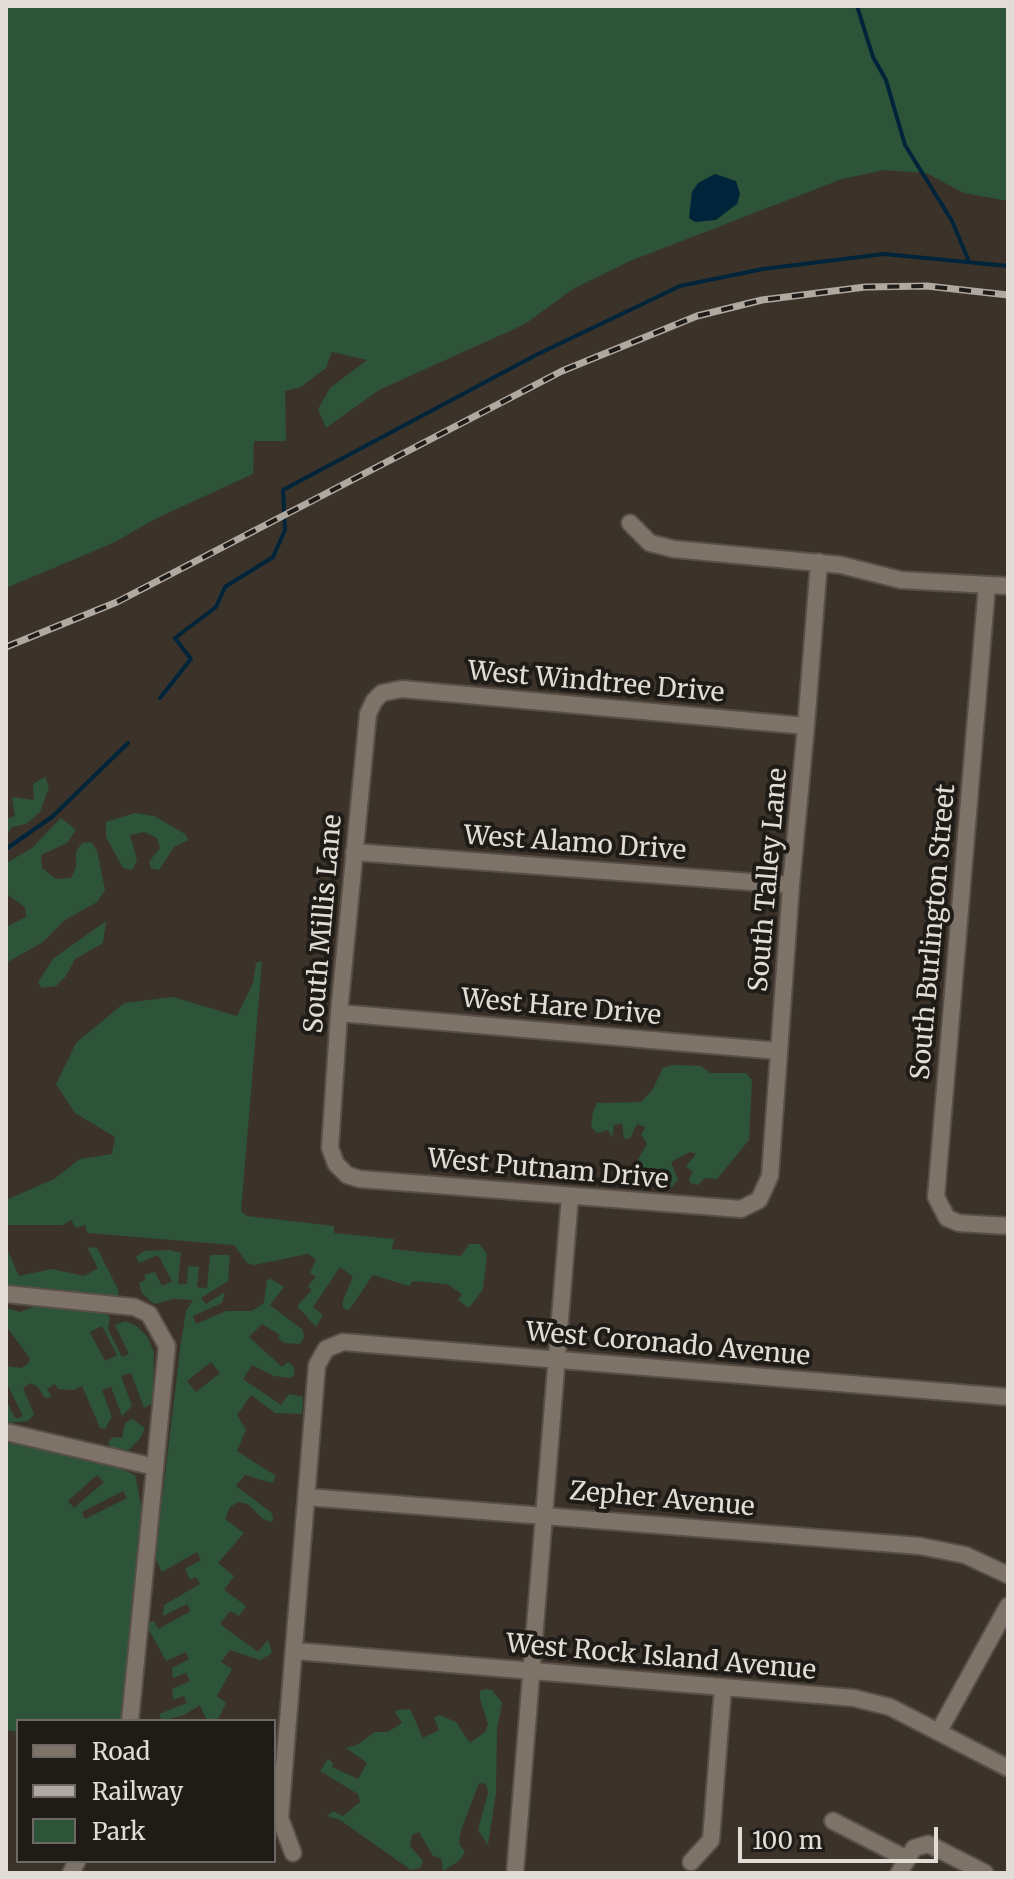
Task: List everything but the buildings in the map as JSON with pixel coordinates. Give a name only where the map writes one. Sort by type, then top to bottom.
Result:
[{"type":"street","points":[[630,523],[650,543],[674,549],[819,562],[901,580],[1008,586]]},
{"type":"street","name":"South Talley Lane","points":[[759,1200],[770,1176],[819,562]]},
{"type":"street","name":"South Burlington Street","points":[[987,585],[936,1197],[947,1218],[959,1223],[1008,1226]]},
{"type":"street","name":"West Windtree Drive","points":[[382,693],[402,689],[806,726]]},
{"type":"street","name":"South Millis Lane","points":[[336,1164],[330,1148],[354,852],[368,714],[382,693]]},
{"type":"street","name":"West Alamo Drive","points":[[354,852],[791,885]]},
{"type":"street","name":"West Hare Drive","points":[[339,1013],[779,1051]]},
{"type":"street","name":"West Putnam Drive","points":[[336,1164],[347,1175],[360,1179],[741,1209],[759,1200]]},
{"type":"street","points":[[515,1873],[570,1196]]},
{"type":"street","points":[[6,1294],[118,1303],[149,1314],[167,1346],[130,1719]]},
{"type":"street","name":"West Coronado Avenue","points":[[307,1497],[317,1365],[326,1349],[343,1342],[1008,1397]]},
{"type":"street","points":[[6,1432],[155,1467]]},
{"type":"street","points":[[293,1853],[280,1818],[307,1497]]},
{"type":"street","name":"Zepher Avenue","points":[[307,1497],[546,1514],[945,1549],[1008,1575]]},
{"type":"street","points":[[939,1731],[1008,1606]]},
{"type":"street","name":"West Rock Island Avenue","points":[[295,1651],[872,1701],[939,1731],[1008,1768]]},
{"type":"street","points":[[691,1862],[711,1840],[723,1687]]},
{"type":"street","points":[[833,1821],[903,1866],[914,1848],[928,1844],[981,1872]]},
{"type":"green space","points":[[6,6],[1008,6],[1008,201],[964,193],[926,173],[884,170],[842,179],[630,261],[573,289],[525,324],[379,390],[326,428],[318,409],[330,388],[367,360],[332,352],[326,368],[301,387],[285,391],[286,441],[254,441],[253,474],[155,519],[113,543],[6,588]]},
{"type":"green space","points":[[45,777],[49,787],[40,812],[26,824],[12,827],[6,836],[6,819],[15,816],[12,797],[34,800],[33,784]]},
{"type":"green space","points":[[135,813],[154,816],[185,834],[188,840],[174,847],[159,870],[151,868],[149,862],[160,848],[157,838],[144,832],[130,835],[137,860],[132,870],[123,868],[106,837],[106,822]]},
{"type":"green space","points":[[61,818],[76,830],[67,843],[41,855],[42,868],[56,879],[71,878],[76,868],[76,851],[82,843],[91,842],[97,850],[105,890],[97,902],[65,920],[43,942],[6,963],[6,927],[26,917],[25,907],[6,894],[6,863],[32,848]]},
{"type":"green space","points":[[106,921],[103,943],[75,959],[66,976],[56,986],[42,988],[38,982],[53,959]]},
{"type":"green space","points":[[262,961],[241,1211],[247,1216],[334,1226],[334,1233],[394,1239],[392,1249],[461,1256],[469,1244],[479,1244],[487,1254],[483,1289],[469,1308],[458,1300],[462,1294],[447,1284],[413,1281],[409,1286],[373,1275],[349,1310],[343,1308],[343,1300],[353,1277],[340,1267],[313,1307],[323,1315],[316,1327],[297,1306],[312,1290],[308,1286],[316,1277],[310,1273],[316,1259],[308,1254],[254,1265],[247,1263],[234,1245],[87,1233],[85,1225],[76,1228],[71,1220],[63,1225],[6,1225],[6,1200],[54,1179],[80,1159],[112,1154],[115,1137],[75,1113],[56,1084],[76,1043],[124,1003],[173,997],[237,1016],[253,983],[256,963]]},
{"type":"green space","points":[[673,1065],[701,1066],[710,1073],[746,1073],[752,1080],[749,1140],[717,1179],[705,1178],[698,1185],[690,1183],[693,1172],[686,1166],[696,1154],[690,1152],[671,1162],[678,1180],[671,1188],[645,1186],[639,1181],[629,1185],[628,1176],[647,1144],[641,1134],[646,1127],[637,1124],[630,1138],[624,1139],[622,1123],[614,1125],[612,1138],[608,1130],[597,1133],[591,1127],[593,1112],[597,1103],[641,1102],[653,1089],[663,1068]]},
{"type":"green space","points":[[6,1247],[19,1276],[52,1269],[84,1276],[98,1268],[87,1247],[97,1248],[119,1291],[116,1301],[6,1288]]},
{"type":"green space","points":[[170,1250],[181,1253],[178,1284],[187,1284],[188,1266],[199,1267],[197,1287],[207,1288],[210,1255],[230,1255],[228,1281],[201,1298],[206,1304],[225,1292],[222,1303],[193,1316],[196,1324],[226,1311],[252,1311],[264,1303],[267,1280],[271,1279],[284,1287],[270,1305],[303,1330],[304,1337],[300,1344],[284,1343],[278,1338],[280,1335],[262,1324],[249,1337],[282,1367],[288,1362],[294,1367],[294,1375],[290,1378],[274,1376],[252,1365],[243,1379],[281,1405],[289,1394],[303,1397],[302,1414],[275,1413],[251,1395],[237,1415],[246,1430],[237,1451],[276,1476],[272,1483],[245,1475],[236,1486],[272,1513],[273,1520],[270,1522],[262,1518],[248,1504],[238,1502],[230,1507],[225,1519],[244,1533],[218,1563],[234,1576],[224,1590],[246,1606],[239,1616],[230,1611],[220,1624],[258,1652],[268,1640],[272,1653],[260,1660],[230,1650],[221,1662],[232,1669],[217,1696],[226,1703],[218,1719],[206,1719],[200,1705],[184,1715],[169,1719],[161,1719],[159,1714],[187,1703],[184,1696],[173,1700],[172,1689],[190,1681],[186,1673],[173,1678],[172,1668],[189,1659],[186,1652],[166,1661],[149,1630],[149,1623],[154,1621],[158,1629],[191,1611],[187,1604],[163,1616],[164,1605],[200,1584],[196,1577],[190,1580],[185,1569],[201,1560],[197,1552],[162,1572],[155,1558],[181,1342],[186,1311],[193,1300],[174,1299],[154,1304],[142,1293],[139,1283],[146,1280],[144,1275],[155,1272],[162,1286],[172,1281],[158,1255],[139,1263],[136,1257],[144,1251]],"holes":[[[211,1362],[220,1373],[196,1392],[187,1381]]]},
{"type":"green space","points":[[36,1306],[101,1311],[110,1317],[108,1329],[122,1357],[129,1354],[115,1325],[125,1321],[135,1325],[147,1336],[154,1352],[153,1403],[144,1408],[131,1373],[121,1376],[132,1406],[122,1416],[111,1387],[102,1390],[112,1417],[105,1429],[100,1428],[82,1386],[73,1390],[58,1389],[55,1384],[47,1389],[52,1397],[45,1398],[38,1387],[30,1383],[23,1388],[34,1414],[28,1421],[6,1423],[6,1400],[16,1419],[23,1416],[6,1382],[6,1366],[21,1368],[29,1363],[29,1357],[6,1326],[6,1308],[20,1312]],"holes":[[[102,1326],[117,1355],[105,1361],[90,1332]]]},
{"type":"green space","points":[[132,1419],[145,1428],[141,1437],[130,1449],[118,1452],[111,1449],[108,1442],[113,1437],[122,1438],[125,1423]]},
{"type":"green space","points":[[6,1440],[95,1458],[135,1475],[143,1514],[123,1719],[16,1719],[16,1732],[6,1730]],"holes":[[[97,1475],[104,1482],[74,1508],[68,1501]],[[123,1491],[127,1498],[85,1519],[82,1512]]]},
{"type":"green space","points":[[492,1690],[502,1703],[497,1730],[496,1793],[488,1845],[478,1830],[488,1793],[486,1784],[479,1783],[461,1830],[459,1843],[465,1852],[459,1861],[443,1871],[441,1858],[433,1856],[419,1832],[412,1835],[410,1846],[423,1861],[420,1868],[411,1870],[340,1820],[327,1816],[333,1811],[343,1816],[360,1802],[358,1794],[320,1771],[328,1759],[333,1763],[332,1767],[358,1779],[367,1763],[346,1748],[357,1745],[375,1732],[388,1732],[402,1723],[395,1712],[398,1710],[410,1709],[423,1738],[439,1730],[434,1718],[439,1715],[456,1722],[470,1743],[485,1732],[488,1724],[480,1699],[480,1691]]},
{"type":"water","points":[[715,174],[736,181],[740,194],[737,204],[716,220],[695,222],[689,218],[692,192],[698,183]]},
{"type":"waterway","points":[[857,6],[873,57],[886,80],[905,145],[952,221],[968,259]]},
{"type":"waterway","points":[[160,698],[191,659],[175,638],[216,607],[225,587],[273,557],[285,530],[283,490],[536,355],[680,286],[763,269],[884,254],[1008,266]]},
{"type":"waterway","points":[[6,849],[52,817],[128,743]]},
{"type":"railway","points":[[6,647],[117,602],[562,371],[697,316],[762,300],[865,287],[927,286],[1008,295]]}]
